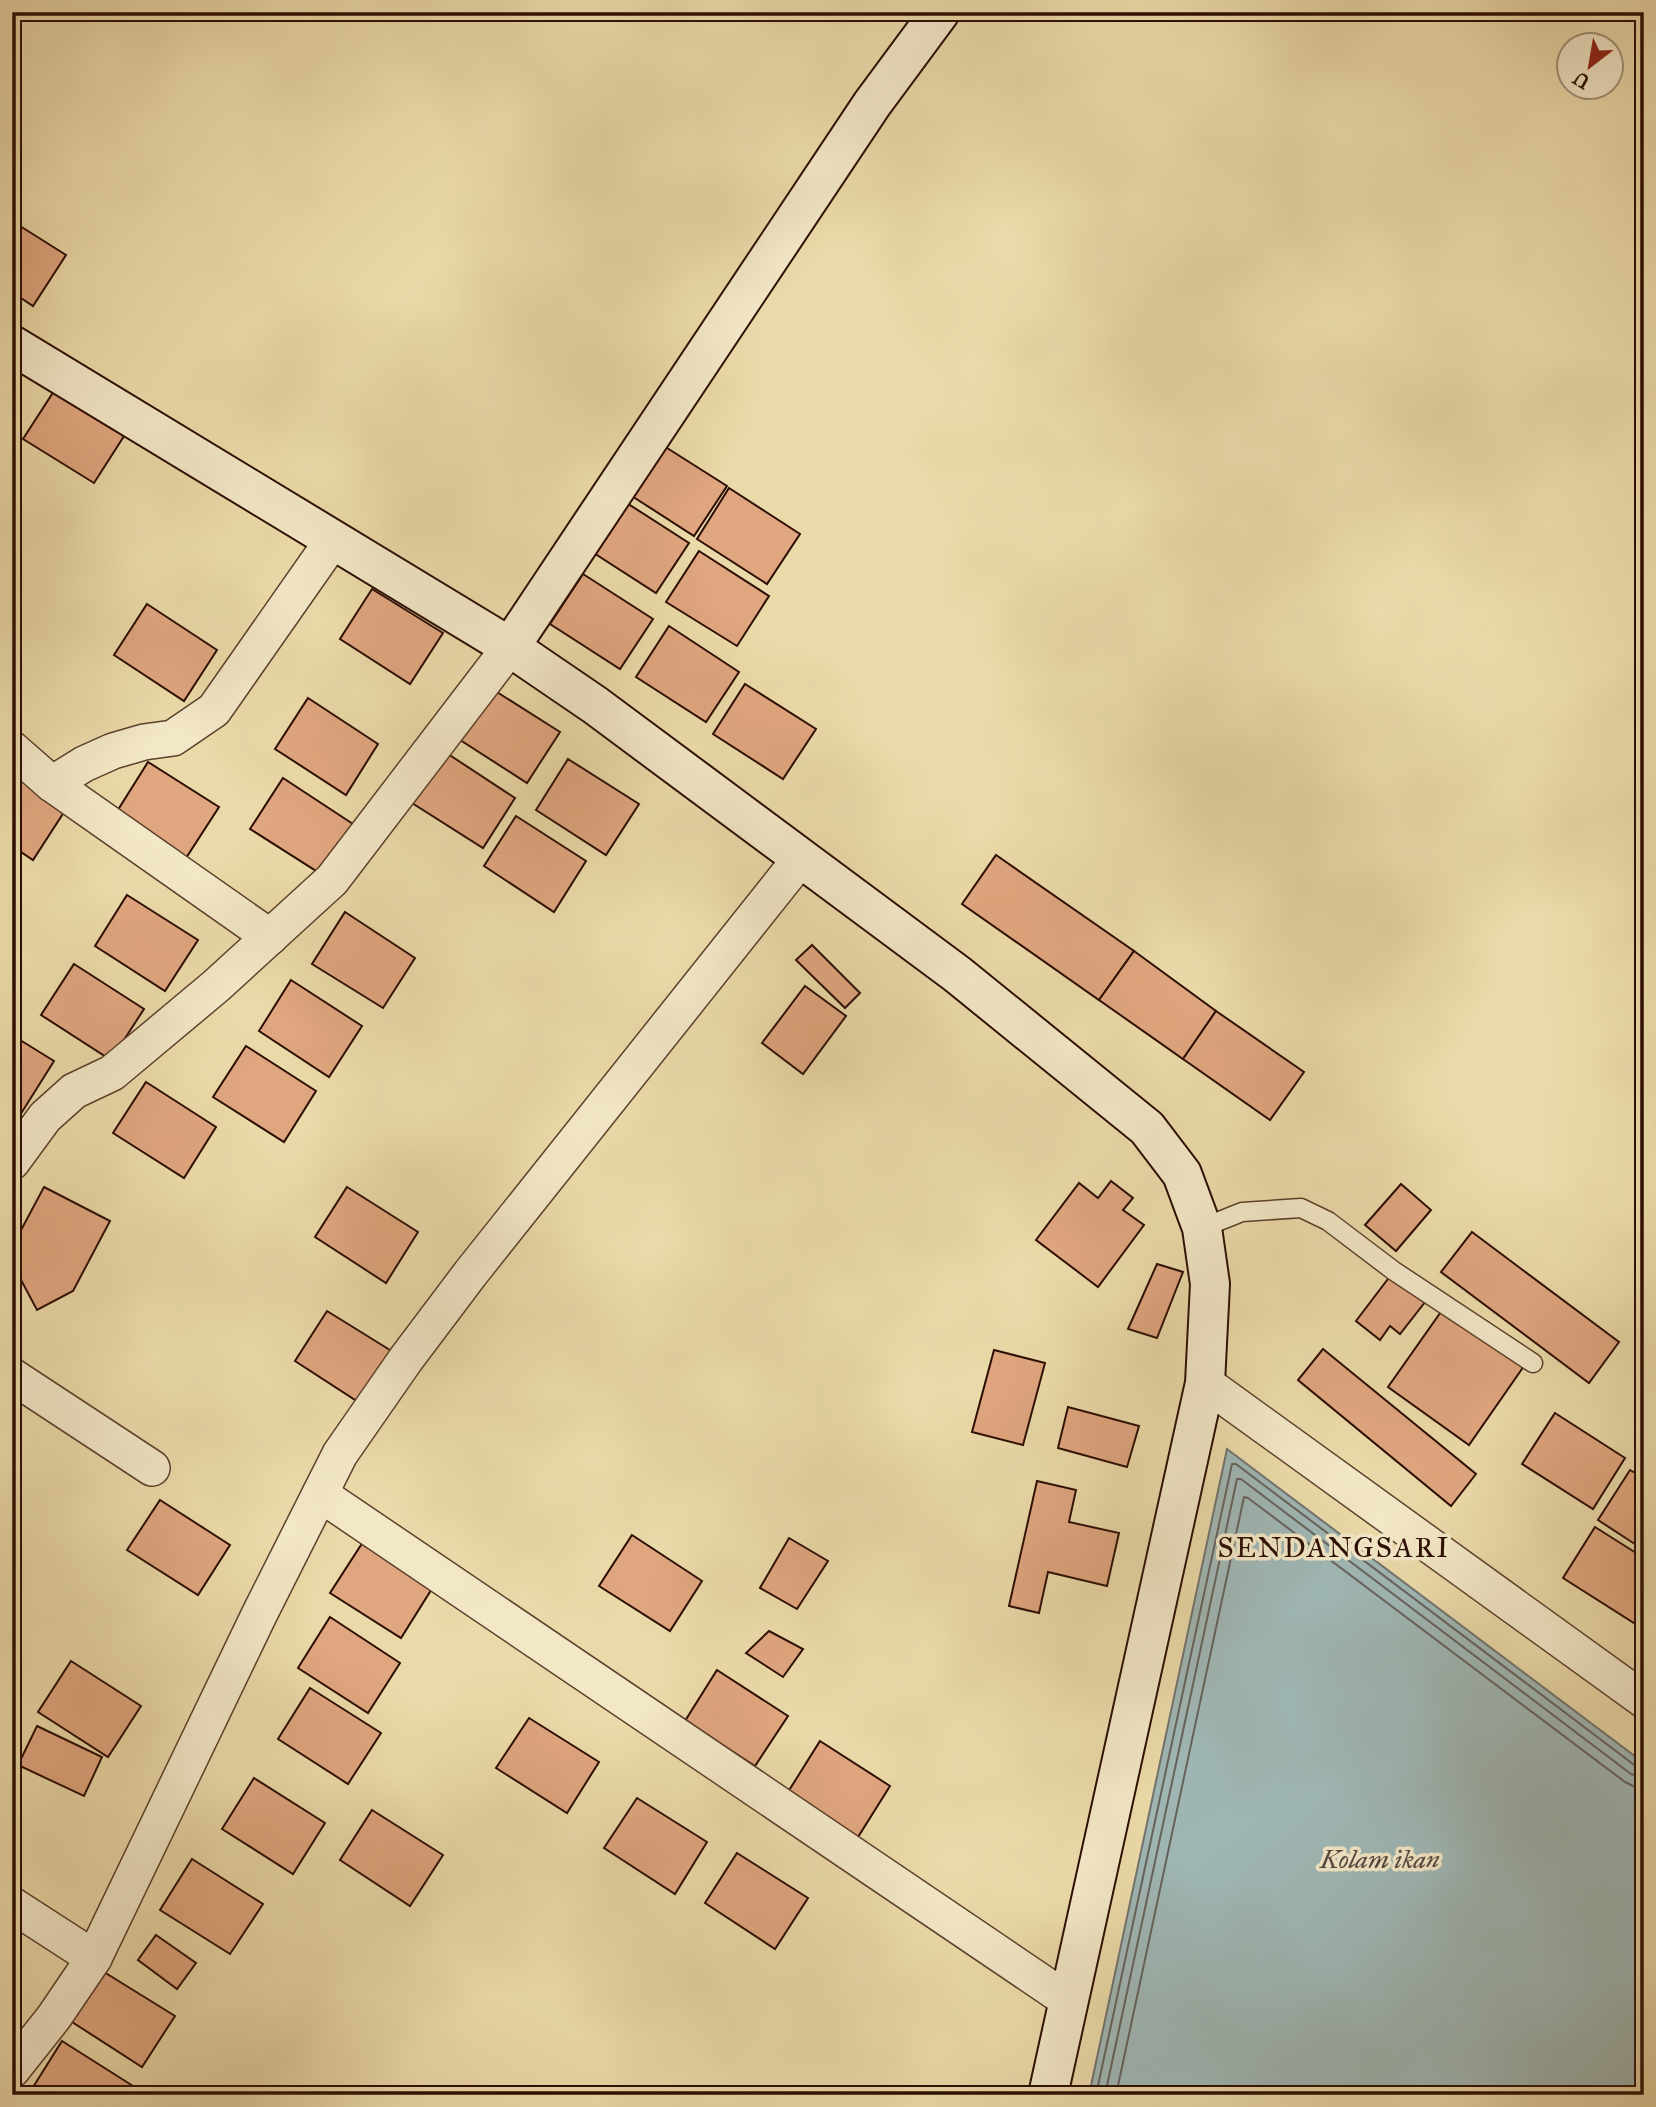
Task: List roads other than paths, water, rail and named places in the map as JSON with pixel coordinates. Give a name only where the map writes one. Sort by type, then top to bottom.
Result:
[{"type":"street","points":[[12,1162],[45,1117],[74,1091],[112,1073],[216,986],[332,880],[510,647],[872,104],[940,12]]},
{"type":"street","points":[[12,345],[510,647],[595,705],[957,974],[1147,1128],[1182,1174],[1202,1228],[1210,1284],[1205,1383],[1048,2095]]},
{"type":"street","points":[[52,784],[84,764],[113,751],[144,742],[173,738],[214,710],[333,540]]},
{"type":"street","points":[[12,749],[52,784],[270,937]]},
{"type":"street","points":[[12,2070],[54,2017],[94,1958],[259,1615],[348,1443],[406,1359],[470,1274],[801,858]]},
{"type":"street","points":[[12,1376],[152,1468]]},
{"type":"street","points":[[1205,1383],[1644,1700]]},
{"type":"street","points":[[320,1494],[1069,2001]]},
{"type":"street","points":[[12,1905],[94,1958]]},
{"type":"lane","points":[[1202,1228],[1242,1212],[1301,1208],[1328,1221],[1394,1271],[1533,1363]]},
{"type":"water","name":"Kolam ikan","points":[[1227,1449],[1644,1763],[1644,2095],[1089,2095]]},
{"type":"district","name":"SENDANGSARI","points":[[1334,1547]]}]
